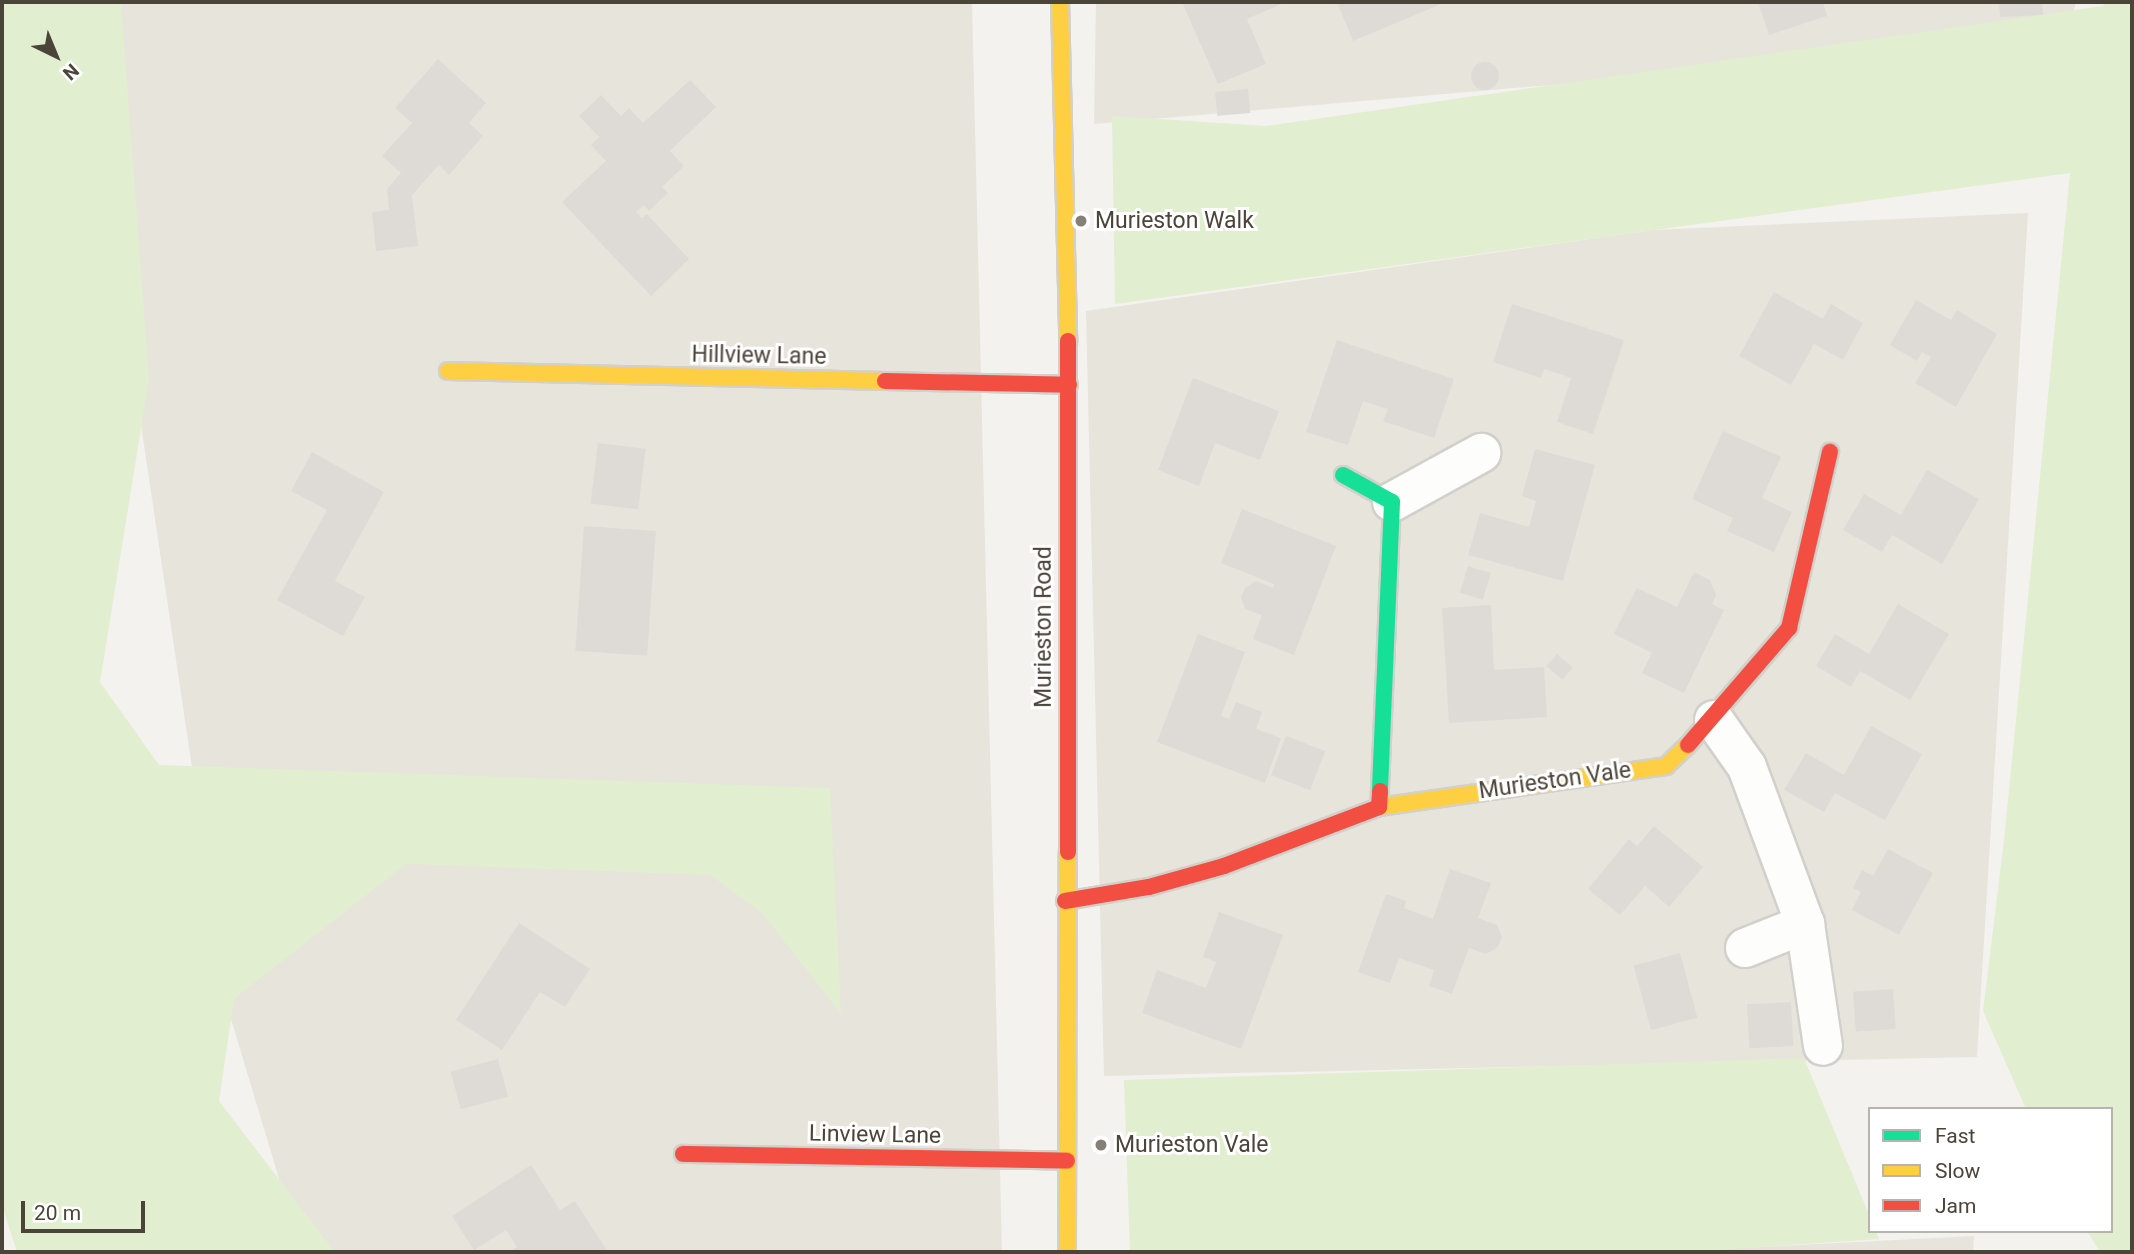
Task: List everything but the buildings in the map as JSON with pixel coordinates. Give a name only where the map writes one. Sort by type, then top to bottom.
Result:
[{"type":"street","name":"Murieston Road","points":[[1060,2],[1069,385],[1065,901],[1067,1252]]},
{"type":"street","name":"Hillview Lane","points":[[447,371],[1069,385]]},
{"type":"street","name":"Murieston Vale","points":[[1065,901],[1149,887],[1224,866],[1379,807],[1666,766],[1714,720],[1789,628],[1830,452]]},
{"type":"street","points":[[1391,502],[1481,453]]},
{"type":"street","points":[[1343,475],[1391,502]]},
{"type":"street","points":[[1379,807],[1391,502]]},
{"type":"street","points":[[1714,720],[1747,767],[1805,924],[1823,1046]]},
{"type":"street","points":[[1745,948],[1805,924]]},
{"type":"street","name":"Linview Lane","points":[[683,1154],[1067,1161]]},
{"type":"shaded area","points":[[78,2],[972,2],[1002,1252],[301,1252],[228,1009]]},
{"type":"shaded area","points":[[1096,2],[2076,2],[2066,41],[1094,124]]},
{"type":"shaded area","points":[[2028,213],[1977,1057],[1104,1076],[1086,311],[1653,230]]},
{"type":"shaded area","points":[[1974,1236],[1973,1252],[1660,1252]]},
{"type":"green space","points":[[2,2],[121,2],[149,379],[100,682],[159,765],[830,788],[841,1014],[762,913],[710,875],[406,864],[234,999],[219,1101],[335,1252],[17,1252],[2,1205]]},
{"type":"green space","points":[[2105,2],[2132,2],[2132,1252],[2100,1252],[2088,1233],[2113,1233],[2113,1107],[2025,1107],[1983,1011],[2004,841],[2070,173],[1115,304],[1112,116],[1266,126],[2103,6]]},
{"type":"green space","points":[[1804,1058],[1868,1212],[1868,1233],[1877,1233],[1879,1239],[1685,1252],[1130,1252],[1124,1080]]},
{"type":"traffic: fast","points":[[1343,475],[1392,502],[1380,791]]},
{"type":"traffic: slow","points":[[1060,2],[1068,341]]},
{"type":"traffic: slow","points":[[448,371],[885,381]]},
{"type":"traffic: slow","points":[[1379,807],[1666,766],[1688,745]]},
{"type":"traffic: slow","points":[[1067,1252],[1068,852]]},
{"type":"traffic: jam","points":[[1068,341],[1068,852]]},
{"type":"traffic: jam","points":[[885,381],[1069,385]]},
{"type":"traffic: jam","points":[[1688,745],[1789,628],[1830,452]]},
{"type":"traffic: jam","points":[[1065,901],[1149,887],[1224,866],[1379,807],[1380,791]]},
{"type":"traffic: jam","points":[[683,1154],[1067,1161]]},
{"type":"place","name":"Murieston Walk","points":[[1081,221]]},
{"type":"place","name":"Murieston Vale","points":[[1101,1145]]}]
